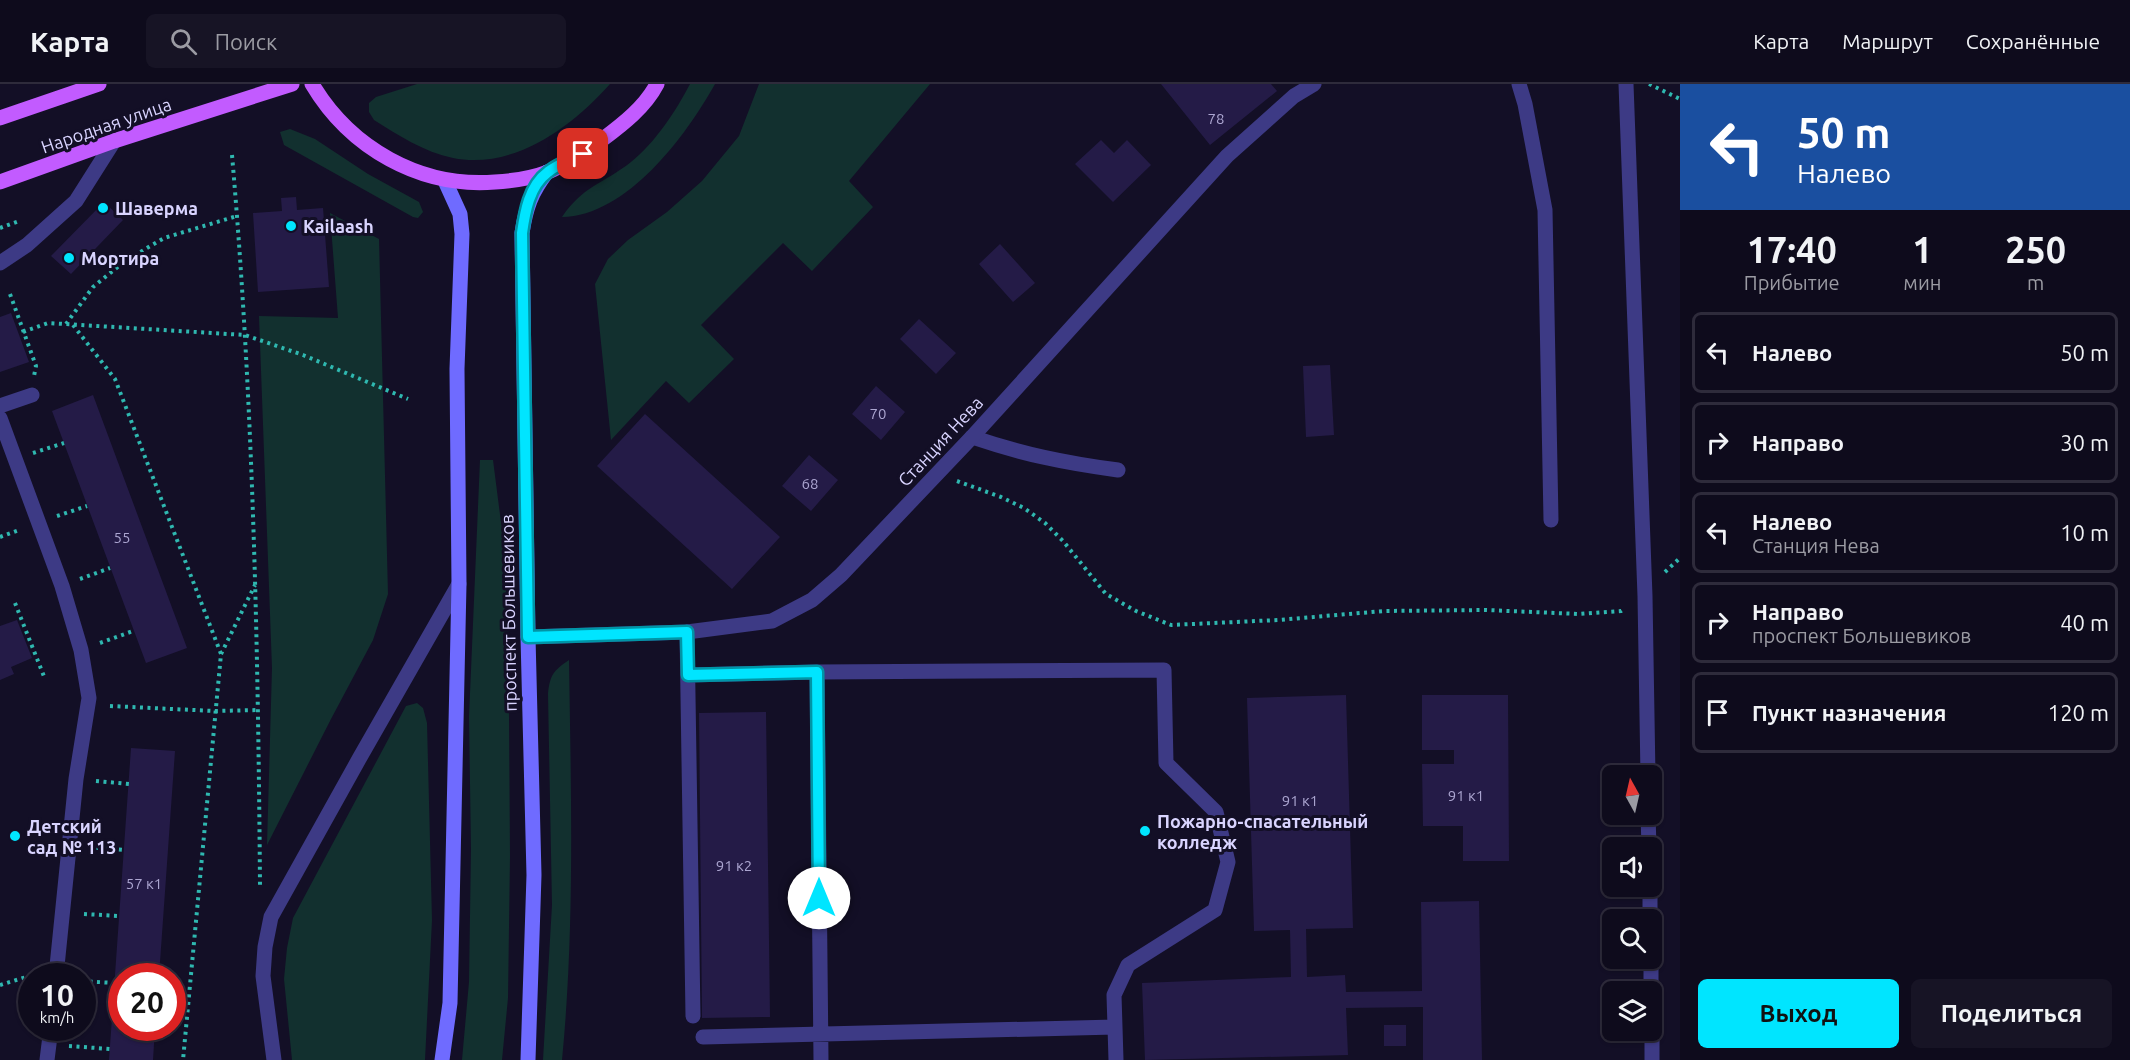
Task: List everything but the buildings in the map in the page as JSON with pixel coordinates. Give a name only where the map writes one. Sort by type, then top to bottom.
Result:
[{"type":"main road","points":[[0,118],[99,84]]},
{"type":"main road","name":"Народная улица","points":[[0,182],[114,141],[292,84]]},
{"type":"main road","name":"проспект Большевиков","points":[[312,84],[342,124],[370,148],[402,166],[445,181],[482,183],[511,181],[547,172],[583,154],[625,122],[657,84]]},
{"type":"main road","name":"проспект Большевиков","points":[[528,1060],[534,875],[522,233],[526,210],[533,190],[547,172]]},
{"type":"main road","points":[[442,1060],[450,1003],[459,584],[457,369],[462,234],[459,214],[445,181]]},
{"type":"street","name":"Станция Нева","points":[[528,637],[687,632],[772,621],[812,600],[842,575],[972,437],[1227,156],[1294,96],[1314,84]]},
{"type":"street","points":[[1520,84],[1545,210],[1551,520]]},
{"type":"street","points":[[1626,84],[1645,596],[1648,765]]},
{"type":"street","points":[[0,263],[27,245],[76,201],[114,141]]},
{"type":"street","points":[[0,406],[32,395]]},
{"type":"street","points":[[0,418],[63,586],[81,650],[89,698],[76,779],[57,963]]},
{"type":"street","points":[[972,437],[1016,452],[1118,470]]},
{"type":"street","points":[[274,1060],[263,976],[265,946],[271,917],[459,584]]},
{"type":"street","points":[[687,632],[693,1016]]},
{"type":"street","points":[[688,675],[1164,670],[1166,763],[1216,812],[1228,862],[1215,910],[1128,965],[1114,995],[1116,1060]]},
{"type":"street","points":[[817,672],[821,1060]]},
{"type":"street","points":[[703,1037],[1115,1027]]},
{"type":"street","points":[[1652,1041],[1652,1060]]},
{"type":"path","points":[[1649,84],[1680,99]]},
{"type":"path","points":[[232,154],[243,276],[256,584],[260,885]]},
{"type":"path","points":[[66,324],[93,287],[125,261],[164,238],[238,216]]},
{"type":"path","points":[[10,294],[36,366]]},
{"type":"path","points":[[23,332],[48,323],[245,335],[303,355],[408,399]]},
{"type":"path","points":[[73,325],[115,379],[221,654]]},
{"type":"path","points":[[15,459],[64,443]]},
{"type":"path","points":[[937,474],[1001,497],[1024,508],[1064,541],[1106,594],[1136,611],[1171,625],[1278,620],[1384,610],[1486,610],[1578,614],[1621,611],[1645,596],[1680,558]]},
{"type":"path","points":[[39,522],[87,506]]},
{"type":"path","points":[[63,586],[110,568]]},
{"type":"path","points":[[183,1060],[221,654],[256,584]]},
{"type":"path","points":[[15,603],[45,679]]},
{"type":"path","points":[[81,650],[133,631]]},
{"type":"path","points":[[87,705],[214,711],[259,710]]},
{"type":"path","points":[[76,779],[129,784]]},
{"type":"path","points":[[69,846],[124,850]]},
{"type":"path","points":[[62,913],[119,916]]},
{"type":"path","points":[[0,986],[18,982]]},
{"type":"path","points":[[48,1052],[110,1049]]},
{"type":"green space","points":[[417,84],[610,84],[578,115],[540,142],[498,158],[476,160],[453,158],[432,152],[374,120],[369,112],[369,103],[376,97]]},
{"type":"green space","points":[[690,84],[715,84],[688,127],[652,170],[609,203],[586,213],[562,217],[586,191],[631,162],[648,146],[672,116]]},
{"type":"green space","points":[[759,84],[930,84],[849,181],[873,207],[812,271],[783,243],[701,325],[734,359],[689,403],[666,381],[611,440],[595,284],[608,259],[628,240],[667,212],[702,181],[739,136]]},
{"type":"green space","points":[[290,129],[315,139],[368,174],[419,202],[423,212],[418,218],[413,217],[284,145],[280,132]]},
{"type":"green space","points":[[330,213],[379,239],[388,594],[373,640],[267,845],[272,668],[259,316],[338,318]]},
{"type":"green space","points":[[480,460],[493,460],[508,577],[510,856],[508,998],[502,1060],[462,1060],[469,982],[471,849],[469,717]]},
{"type":"green space","points":[[569,660],[571,860],[566,1010],[562,1060],[543,1060],[552,905],[548,694],[553,674]]},
{"type":"green space","points":[[417,703],[423,708],[427,723],[432,920],[425,1060],[292,1060],[284,979],[293,918],[406,706]]},
{"type":"place","name":"Шаверма","points":[[103,208]]},
{"type":"place","name":"Kailaash","points":[[291,226]]},
{"type":"place","name":"Мортира","points":[[69,258]]},
{"type":"place","name":"Пожарно-спасательный колледж","points":[[1145,831]]},
{"type":"place","name":"Детский сад № 113","points":[[15,836]]},
{"type":"route","points":[[583,154],[547,172],[533,190],[526,210],[522,233],[528,637],[687,632],[688,675],[817,672],[819,898]]}]
